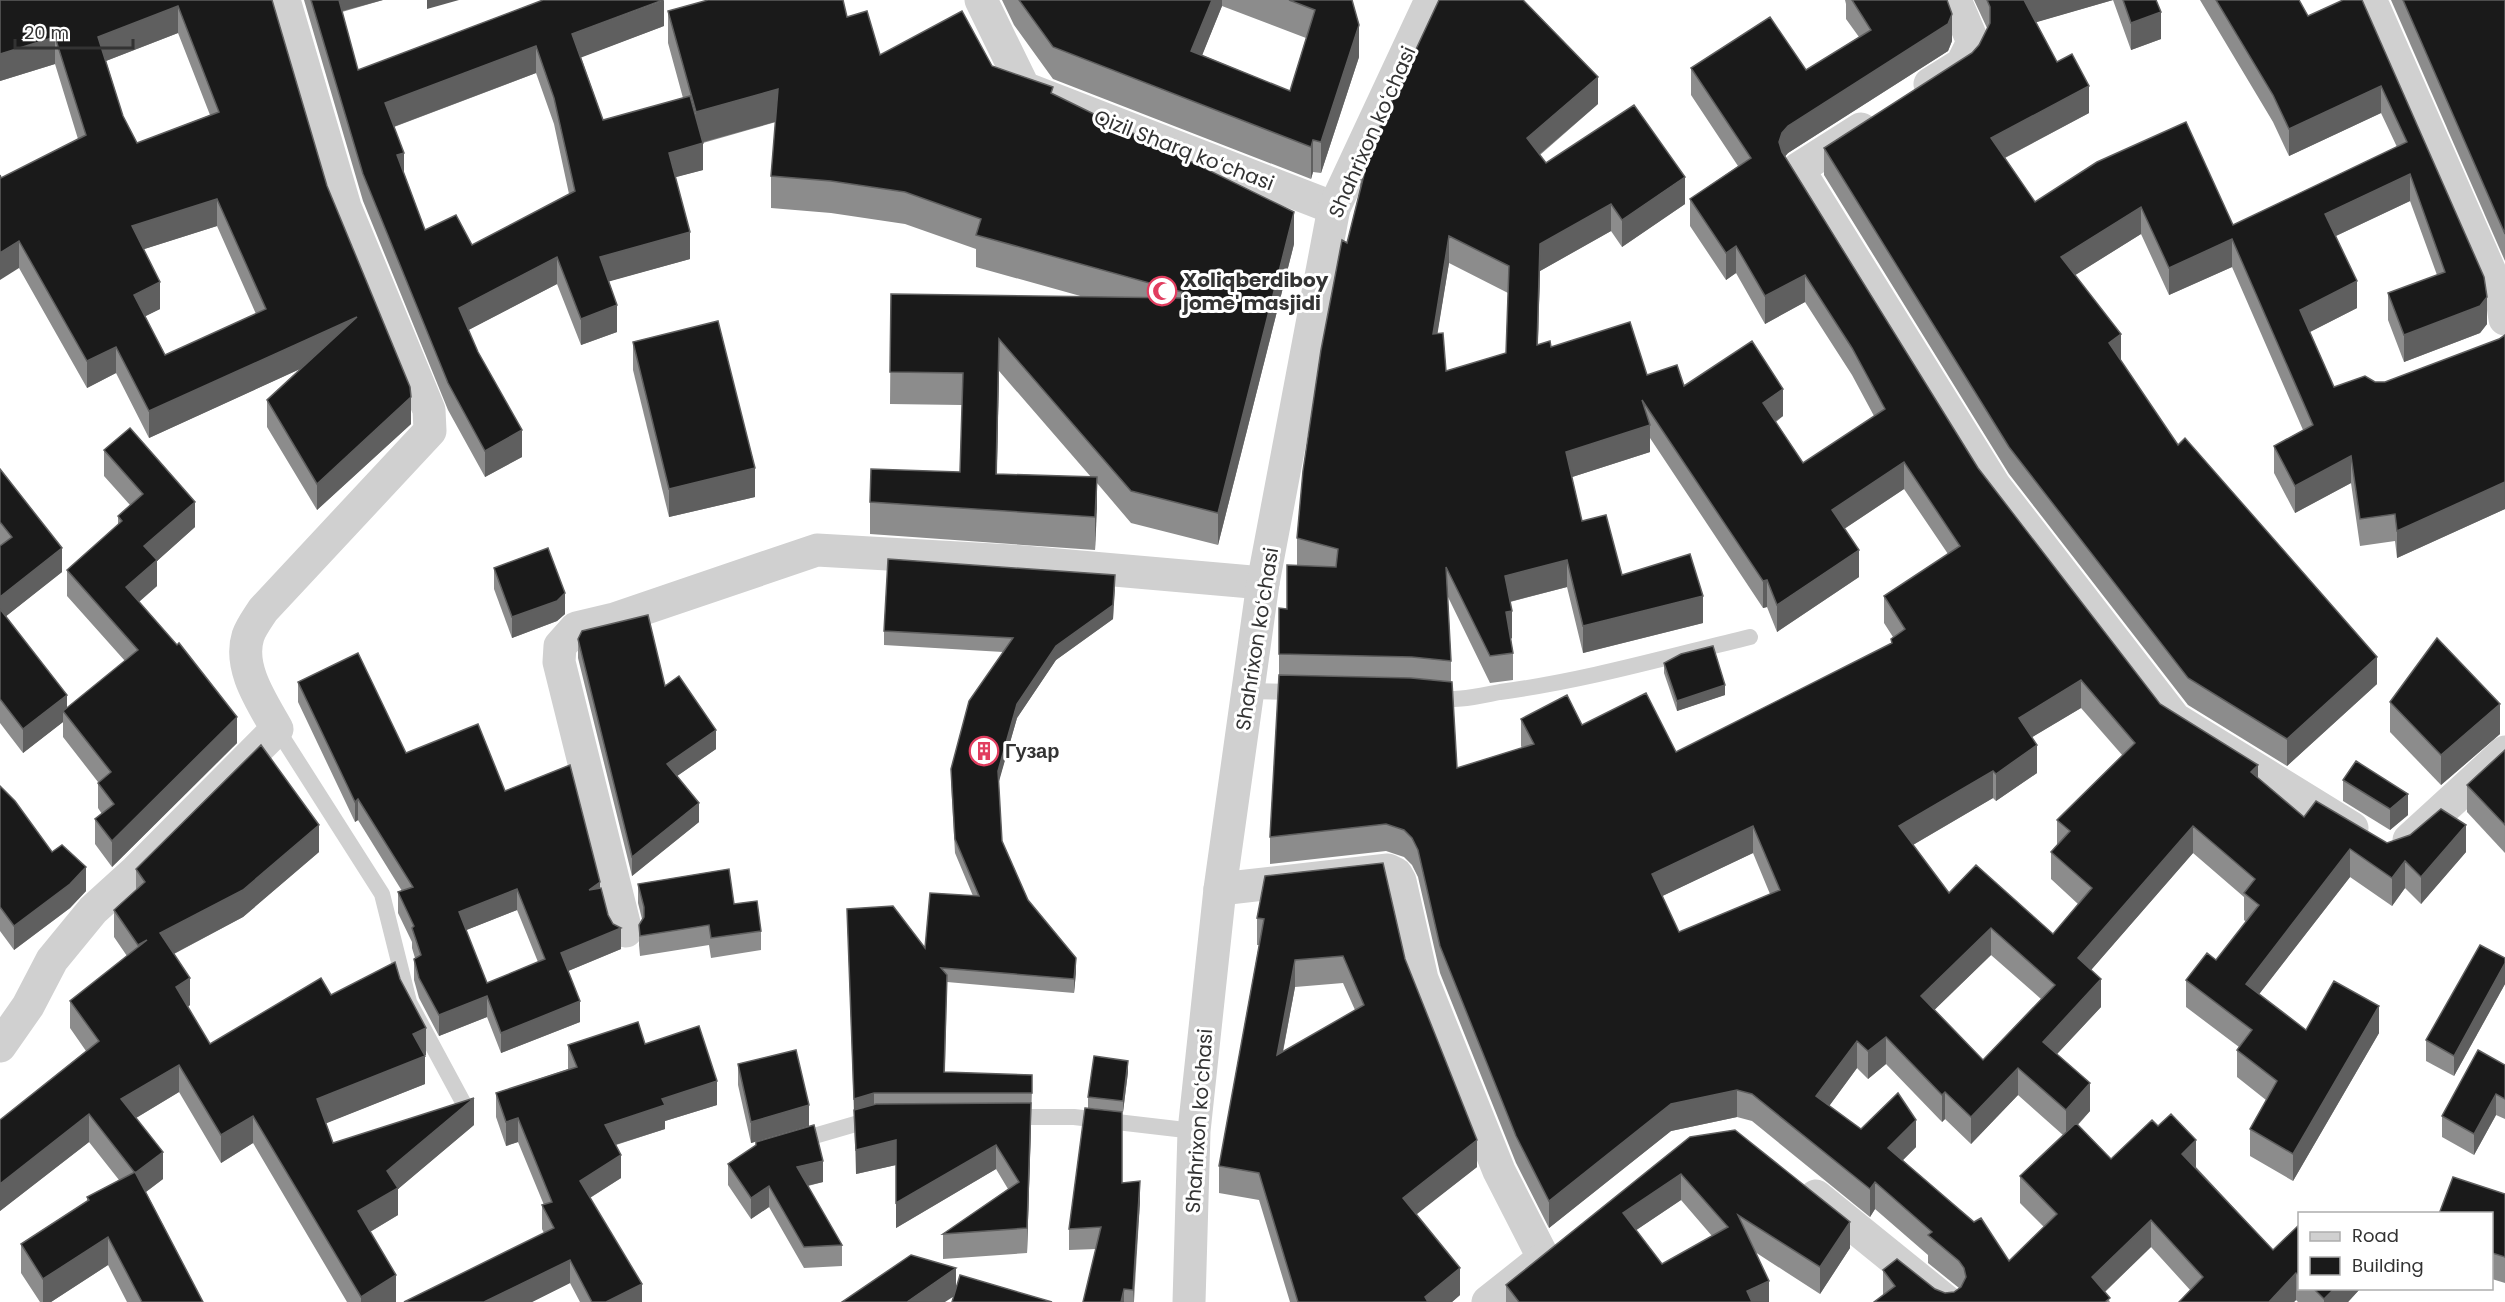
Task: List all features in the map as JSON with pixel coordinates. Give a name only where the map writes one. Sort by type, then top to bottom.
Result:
[{"type":"street","points":[[0,1045],[28,1006],[52,960],[93,910],[136,871],[277,729],[255,690],[246,660],[248,636],[262,610],[430,431],[429,411],[345,207],[284,0]]},
{"type":"street","name":"Qizil Sharq koʻchasi","points":[[981,0],[1024,88],[1334,208]]},
{"type":"street","name":"Shahrixon koʻchasi","points":[[1189,1302],[1194,1131],[1220,889],[1263,583],[1334,208],[1431,0]]},
{"type":"street","points":[[1955,0],[1972,42],[1962,63],[1798,169],[1994,485],[2175,719],[2388,851],[2403,845],[2505,752]]},
{"type":"street","points":[[2366,0],[2374,8],[2502,299],[2505,319]]},
{"type":"street","points":[[626,931],[559,662],[560,646],[576,628],[614,619],[817,550],[1011,561],[1263,583]]},
{"type":"street","points":[[1220,889],[1388,870],[1396,874],[1400,881],[1422,979],[1499,1171],[1543,1257]]},
{"type":"street","points":[[1796,1180],[1947,1302]]},
{"type":"street","points":[[1488,1302],[1571,1235]]},
{"type":"lane","points":[[1412,694],[1444,700],[1520,690],[1750,637]]},
{"type":"lane","points":[[1248,691],[1318,693]]},
{"type":"lane","points":[[277,729],[382,894],[409,1002],[464,1104]]},
{"type":"lane","points":[[992,1117],[1074,1117],[1194,1131]]},
{"type":"lane","points":[[786,1144],[874,1118],[898,1118]]},
{"type":"building","points":[[0,0],[272,0],[327,186],[410,387],[411,397],[317,484],[267,400],[357,317],[149,411],[116,347],[87,361],[19,241],[0,253],[0,175],[1,178],[86,135],[55,37],[0,54]],"holes":[[[178,6],[219,112],[137,143],[123,116],[98,37]],[[217,199],[266,309],[165,355],[134,295],[160,282],[132,226]]]},
{"type":"building","points":[[311,0],[339,0],[358,70],[543,0],[663,0],[572,34],[603,120],[690,96],[703,143],[669,153],[690,232],[600,257],[617,305],[581,319],[557,257],[459,308],[478,352],[522,430],[485,451],[448,383],[363,174]],"holes":[[[536,46],[554,98],[575,191],[472,245],[456,215],[425,230],[397,155],[404,153],[385,103]]]},
{"type":"building","points":[[708,0],[843,0],[847,17],[867,11],[880,55],[962,11],[992,66],[1053,87],[1051,93],[1294,212],[1218,513],[1131,491],[999,339],[996,474],[1097,477],[1095,517],[870,502],[871,469],[960,472],[963,373],[890,372],[891,294],[1181,298],[1182,292],[976,235],[981,219],[905,192],[831,181],[771,176],[778,89],[696,112],[668,11]]},
{"type":"building","points":[[1019,0],[1212,0],[1191,51],[1290,91],[1315,10],[1289,0],[1352,0],[1359,25],[1321,142],[1313,140],[1311,147],[1053,47]]},
{"type":"building","points":[[1439,0],[1523,0],[1598,77],[1527,138],[1546,163],[1634,105],[1685,177],[1622,220],[1611,204],[1540,244],[1537,345],[1550,341],[1551,347],[1630,322],[1647,375],[1677,365],[1684,386],[1752,341],[1783,389],[1763,403],[1803,463],[1885,409],[1852,348],[1805,275],[1765,296],[1736,246],[1726,253],[1690,199],[1751,158],[1691,68],[1770,17],[1806,70],[1871,30],[1852,0],[1947,0],[1952,14],[1948,24],[1788,126],[1779,142],[1782,152],[1978,468],[2160,704],[2258,765],[2251,772],[2304,817],[2316,801],[2387,843],[2410,835],[2441,809],[2466,825],[2421,877],[2405,861],[2392,878],[2350,849],[2246,984],[2306,1030],[2334,981],[2379,1006],[2293,1154],[2250,1129],[2277,1081],[2237,1050],[2252,1030],[2186,980],[2207,953],[2216,960],[2259,905],[2244,893],[2255,879],[2193,826],[2078,958],[2101,979],[2043,1042],[2090,1083],[2066,1110],[2018,1068],[1971,1117],[1945,1092],[1942,1095],[1886,1037],[1868,1051],[1857,1041],[1816,1096],[1861,1129],[1898,1093],[1916,1120],[1888,1148],[1974,1222],[1981,1218],[2009,1261],[2057,1214],[2020,1176],[2076,1123],[2111,1159],[2152,1120],[2158,1126],[2171,1114],[2196,1140],[2182,1154],[2273,1250],[2298,1226],[2298,1274],[2296,1273],[2269,1302],[2179,1302],[2203,1277],[2151,1220],[2092,1277],[2110,1298],[2105,1302],[1874,1302],[1895,1286],[1883,1270],[1897,1259],[1935,1289],[1945,1293],[1954,1292],[1961,1287],[1966,1277],[1964,1268],[1928,1235],[1932,1232],[1875,1182],[1870,1189],[1752,1094],[1737,1090],[1671,1104],[1549,1201],[1516,1136],[1440,946],[1418,850],[1412,838],[1404,830],[1386,824],[1270,837],[1279,675],[1411,678],[1452,682],[1457,768],[1534,744],[1521,719],[1567,695],[1582,725],[1646,693],[1676,752],[1892,643],[1891,639],[1905,629],[1884,596],[1960,546],[1904,462],[1832,510],[1859,550],[1777,605],[1767,580],[1763,581],[1642,400],[1650,425],[1566,452],[1582,521],[1606,515],[1622,575],[1690,554],[1703,596],[1583,626],[1567,560],[1505,576],[1512,611],[1506,612],[1513,653],[1490,656],[1446,567],[1451,661],[1412,657],[1279,654],[1279,608],[1287,609],[1287,565],[1336,567],[1338,549],[1297,538],[1303,471],[1321,350],[1342,240],[1347,243],[1365,171],[1360,169]],"holes":[[[1449,236],[1509,266],[1506,353],[1446,371],[1443,333],[1433,334]],[[2081,680],[2135,743],[2057,820],[2070,831],[2051,852],[2092,888],[2053,934],[1976,865],[1949,893],[1899,826],[1993,771],[1996,774],[2037,745],[2019,718]],[[1753,826],[1780,890],[1679,932],[1652,874]],[[1991,928],[2055,985],[1983,1060],[1921,996]]]},
{"type":"building","points":[[1987,0],[2024,0],[2057,62],[2072,54],[2089,86],[1991,138],[2035,202],[2097,162],[2186,122],[2233,225],[2407,142],[2381,86],[2289,129],[2273,95],[2216,0],[2299,0],[2308,16],[2343,0],[2362,0],[2484,277],[2487,297],[2480,306],[2404,335],[2388,293],[2445,272],[2410,174],[2325,214],[2357,281],[2300,310],[2334,387],[2365,376],[2375,382],[2385,382],[2505,335],[2505,482],[2397,531],[2395,514],[2360,519],[2351,456],[2295,486],[2274,446],[2313,425],[2232,239],[2169,268],[2141,207],[2061,257],[2121,334],[2109,343],[2178,445],[2185,438],[2377,657],[2287,739],[2188,678],[2009,447],[1824,148],[1972,53],[1979,45],[1990,23],[1990,7]]},
{"type":"building","points":[[2123,0],[2156,0],[2161,12],[2131,23]]},
{"type":"building","points":[[2403,0],[2505,0],[2505,234]]},
{"type":"building","points":[[718,321],[755,468],[669,489],[633,342]]},
{"type":"building","points":[[130,428],[195,502],[144,546],[157,560],[126,587],[177,645],[179,643],[237,717],[112,841],[95,819],[114,804],[98,783],[111,772],[63,711],[138,650],[67,570],[122,521],[118,516],[143,494],[104,450]]},
{"type":"building","points":[[0,469],[62,548],[0,597],[0,546],[12,537],[0,522]]},
{"type":"building","points":[[548,548],[565,593],[557,601],[512,617],[494,568]]},
{"type":"building","points":[[888,559],[1115,575],[1113,605],[1056,646],[1017,704],[998,771],[1002,841],[1028,900],[1076,958],[1074,979],[941,968],[947,975],[944,1072],[1032,1075],[1032,1093],[874,1093],[854,1099],[847,909],[893,906],[925,948],[930,893],[979,896],[955,839],[951,769],[969,701],[1013,638],[884,631]]},
{"type":"building","points":[[0,609],[67,695],[23,729],[0,699]]},
{"type":"building","points":[[648,615],[665,686],[679,676],[716,730],[667,764],[699,803],[632,857],[578,639],[582,631]]},
{"type":"building","points":[[2437,638],[2500,704],[2441,755],[2390,702]]},
{"type":"building","points":[[1713,646],[1725,685],[1677,701],[1664,663],[1681,654]]},
{"type":"building","points":[[358,653],[406,753],[478,724],[505,791],[570,765],[600,882],[589,890],[601,888],[608,915],[613,924],[621,928],[561,953],[580,1001],[501,1033],[487,996],[439,1015],[419,978],[414,959],[421,955],[412,928],[414,926],[398,892],[413,887],[358,799],[355,802],[298,682]],"holes":[[[517,889],[545,959],[487,983],[459,912]]]},
{"type":"building","points":[[261,745],[319,825],[243,890],[160,933],[190,978],[176,987],[210,1044],[321,978],[331,995],[395,962],[400,979],[426,1028],[413,1034],[425,1056],[317,1099],[333,1143],[474,1098],[387,1171],[398,1188],[358,1211],[396,1275],[361,1297],[253,1116],[221,1135],[179,1065],[121,1099],[163,1152],[135,1173],[89,1114],[0,1184],[0,1120],[99,1041],[70,1001],[147,940],[138,945],[114,910],[145,882],[136,869]]},
{"type":"building","points":[[2505,750],[2505,825],[2467,785]]},
{"type":"building","points":[[2356,761],[2408,794],[2390,809],[2343,780]]},
{"type":"building","points":[[0,786],[15,801],[52,852],[62,845],[86,867],[70,884],[14,926],[0,907]]},
{"type":"building","points":[[1383,863],[1405,959],[1477,1140],[1403,1198],[1460,1268],[1425,1297],[1428,1302],[1298,1302],[1259,1173],[1219,1166],[1264,919],[1257,918],[1265,876]],"holes":[[[1343,956],[1364,1005],[1277,1055],[1295,960]]]},
{"type":"building","points":[[729,869],[734,904],[757,901],[761,931],[711,938],[709,925],[640,936],[639,925],[644,917],[644,907],[638,884]]},
{"type":"building","points":[[2480,945],[2505,958],[2505,963],[2454,1056],[2426,1040]]},
{"type":"building","points":[[638,1022],[645,1044],[699,1026],[717,1081],[662,1099],[665,1105],[605,1125],[621,1155],[580,1181],[642,1284],[606,1302],[592,1302],[570,1260],[484,1302],[404,1302],[554,1228],[542,1205],[552,1202],[518,1118],[506,1122],[496,1093],[577,1067],[568,1045]]},
{"type":"building","points":[[796,1050],[809,1105],[751,1122],[738,1064]]},
{"type":"building","points":[[2478,1050],[2505,1065],[2505,1099],[2496,1094],[2474,1134],[2442,1116]]},
{"type":"building","points":[[1094,1056],[1128,1061],[1123,1101],[1088,1097]]},
{"type":"building","points":[[1031,1103],[1027,1228],[943,1234],[1019,1182],[996,1145],[896,1203],[896,1140],[856,1150],[854,1110],[876,1104]]},
{"type":"building","points":[[1085,1108],[1122,1112],[1122,1183],[1140,1181],[1133,1290],[1124,1289],[1121,1302],[1083,1302],[1101,1227],[1069,1229]]},
{"type":"building","points":[[814,1125],[823,1161],[797,1167],[842,1245],[804,1247],[769,1186],[751,1198],[728,1164],[756,1145],[756,1142]]},
{"type":"building","points":[[1735,1130],[1850,1222],[1820,1267],[1738,1215],[1769,1281],[1747,1291],[1752,1302],[1519,1302],[1506,1285],[1690,1137]],"holes":[[[1681,1174],[1728,1227],[1662,1264],[1623,1213]]]},
{"type":"building","points":[[135,1172],[203,1302],[142,1302],[108,1237],[43,1279],[21,1244],[89,1200],[87,1197]]},
{"type":"building","points":[[2453,1177],[2505,1194],[2505,1257],[2493,1253],[2493,1212],[2440,1212]]},
{"type":"building","points":[[911,1255],[956,1268],[907,1302],[842,1302]]},
{"type":"building","points":[[960,1275],[1052,1302],[952,1302]]},
{"type":"building","points":[[2315,1290],[2333,1290],[2324,1299]]},
{"type":"place","name":"Xoliqberdiboy jome' masjidi","points":[[1162,291]]},
{"type":"place","name":"Гузар","points":[[984,751]]}]
